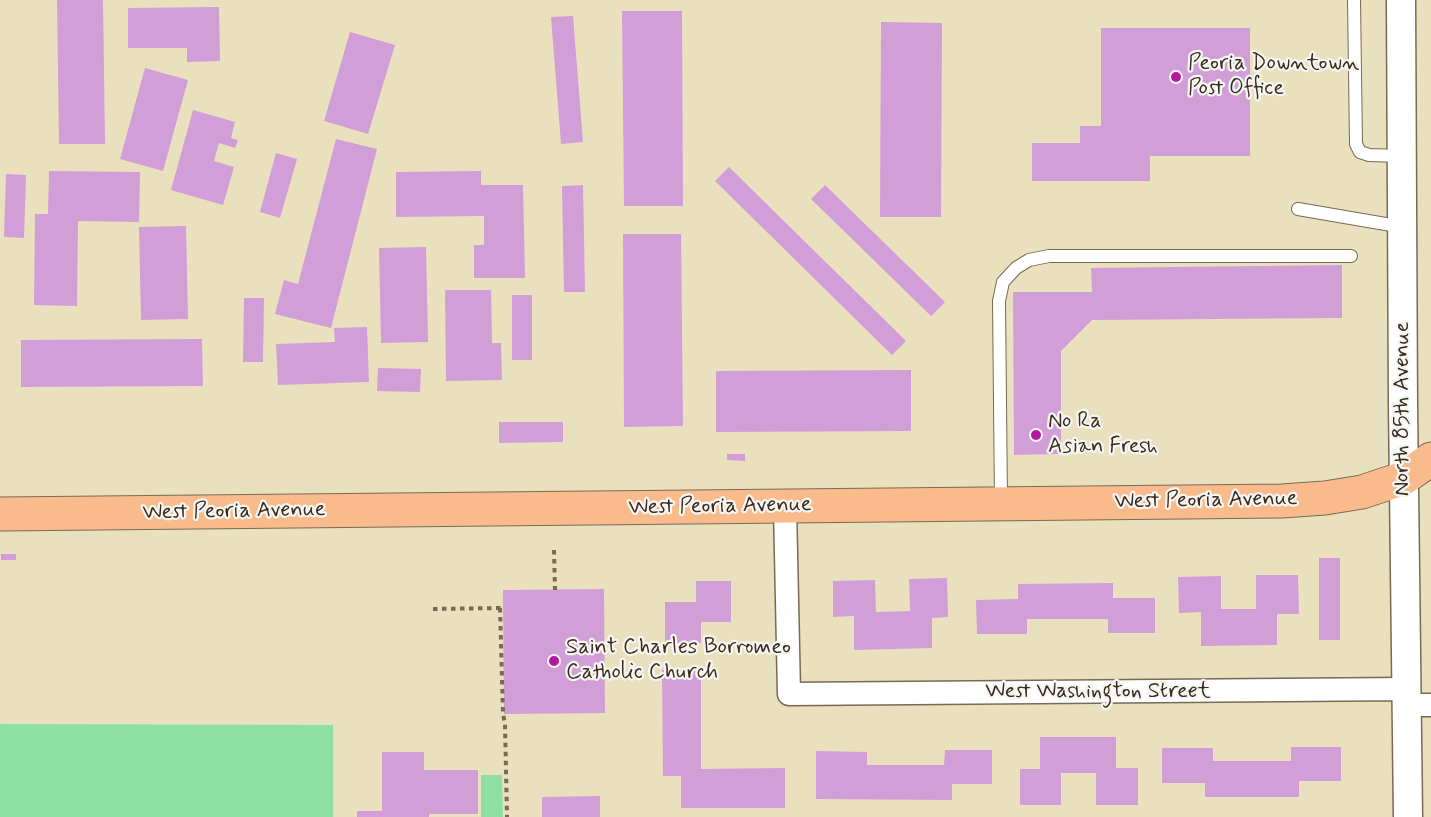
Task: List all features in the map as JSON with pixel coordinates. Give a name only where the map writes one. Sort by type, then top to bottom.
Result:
[{"type":"main road","name":"West Peoria Avenue","points":[[0,514],[1282,501],[1325,498],[1362,492],[1404,478],[1431,459]]},
{"type":"street","name":"North 85th Avenue","points":[[1401,0],[1404,478],[1415,699],[1408,817]]},
{"type":"street","name":"West Washington Street","points":[[785,506],[789,694],[1415,699]]},
{"type":"lane","points":[[1354,0],[1356,144],[1360,152],[1369,155],[1402,156]]},
{"type":"lane","points":[[1298,209],[1403,227]]},
{"type":"lane","points":[[1001,504],[999,301],[1003,282],[1016,268],[1029,260],[1049,256],[1350,256]]},
{"type":"path","points":[[554,550],[555,590]]},
{"type":"path","points":[[433,609],[502,608],[507,817]]},
{"type":"green space","points":[[0,724],[333,725],[333,817],[0,817]]},
{"type":"green space","points":[[481,775],[502,775],[503,817],[481,817]]},
{"type":"building","points":[[57,0],[103,0],[105,144],[59,144]]},
{"type":"building","points":[[219,7],[220,61],[187,62],[187,48],[128,48],[128,8]]},
{"type":"building","points":[[622,11],[682,11],[683,206],[624,206]]},
{"type":"building","points":[[573,16],[583,142],[561,144],[551,17]]},
{"type":"building","points":[[881,22],[942,23],[941,217],[880,217]]},
{"type":"building","name":"Peoria Downtown Post Office","points":[[1101,28],[1250,28],[1250,156],[1150,156],[1150,181],[1032,181],[1032,143],[1080,143],[1080,126],[1101,126]]},
{"type":"building","points":[[350,32],[395,45],[368,134],[324,121]]},
{"type":"building","points":[[145,68],[188,80],[163,171],[120,159]]},
{"type":"building","points":[[193,110],[235,122],[231,138],[238,140],[235,148],[219,143],[214,161],[234,167],[223,205],[171,190]]},
{"type":"building","points":[[336,139],[377,149],[331,328],[275,314],[284,280],[298,284]]},
{"type":"building","points":[[276,153],[297,159],[280,218],[260,212]]},
{"type":"building","points":[[729,167],[906,341],[892,355],[715,181]]},
{"type":"building","points":[[49,171],[140,172],[139,222],[78,221],[77,306],[34,305],[35,214],[48,214]]},
{"type":"building","points":[[481,171],[481,185],[523,185],[525,278],[474,278],[474,245],[484,245],[484,216],[396,217],[396,172]]},
{"type":"building","points":[[6,174],[26,175],[24,238],[4,237]]},
{"type":"building","points":[[583,185],[585,292],[564,292],[562,186]]},
{"type":"building","points":[[825,185],[945,302],[931,316],[811,199]]},
{"type":"building","points":[[186,226],[188,319],[141,320],[139,227]]},
{"type":"building","points":[[623,234],[681,234],[683,426],[624,427]]},
{"type":"building","points":[[426,247],[428,342],[381,343],[379,248]]},
{"type":"building","points":[[1342,265],[1342,318],[1092,320],[1061,351],[1061,454],[1014,455],[1013,292],[1092,292],[1091,268]]},
{"type":"building","points":[[445,290],[491,290],[492,343],[501,343],[502,380],[446,381]]},
{"type":"building","points":[[512,295],[532,295],[532,360],[512,360]]},
{"type":"building","points":[[244,298],[264,298],[263,362],[243,362]]},
{"type":"building","points":[[367,327],[369,382],[278,385],[276,344],[335,342],[334,328]]},
{"type":"building","points":[[202,339],[203,386],[21,387],[21,340]]},
{"type":"building","points":[[378,368],[421,369],[420,392],[377,391]]},
{"type":"building","points":[[911,370],[911,431],[716,432],[716,371]]},
{"type":"building","points":[[499,422],[563,422],[563,442],[499,443]]},
{"type":"building","points":[[727,454],[745,454],[745,461],[727,460]]},
{"type":"building","points":[[1,554],[16,554],[16,560],[1,560]]},
{"type":"building","points":[[1319,558],[1340,558],[1340,640],[1319,640]]},
{"type":"building","points":[[1256,575],[1298,575],[1299,614],[1277,614],[1277,645],[1201,646],[1201,612],[1179,613],[1178,577],[1221,576],[1221,609],[1256,609]]},
{"type":"building","points":[[947,578],[948,617],[932,618],[932,648],[854,650],[854,616],[833,617],[833,581],[875,580],[876,612],[910,611],[909,579]]},
{"type":"building","points":[[696,581],[731,581],[731,622],[701,622],[701,643],[665,643],[665,602],[696,602]]},
{"type":"building","points":[[1113,583],[1113,598],[1155,598],[1155,633],[1108,633],[1108,619],[1027,619],[1027,634],[977,634],[976,600],[1018,599],[1018,584]]},
{"type":"building","name":"Saint Charles Borromeo Catholic Church","points":[[604,589],[605,713],[504,714],[503,590]]},
{"type":"building","points":[[662,670],[701,670],[701,769],[785,768],[785,808],[681,808],[681,776],[663,776]]},
{"type":"building","points":[[1040,737],[1116,737],[1116,768],[1138,768],[1138,805],[1096,805],[1096,773],[1061,773],[1061,805],[1020,805],[1020,769],[1040,769]]},
{"type":"building","points":[[1291,747],[1341,747],[1341,781],[1299,781],[1299,797],[1205,797],[1205,783],[1162,783],[1162,748],[1213,748],[1213,761],[1291,761]]},
{"type":"building","points":[[945,750],[992,750],[992,784],[952,784],[952,800],[816,799],[816,751],[867,752],[867,765],[944,765]]},
{"type":"building","points":[[382,752],[424,752],[424,770],[478,770],[478,814],[357,817],[357,811],[382,811]]},
{"type":"building","points":[[600,796],[600,817],[542,817],[542,797]]},
{"type":"place","name":"Peoria Downtown Post Office","points":[[1176,77]]},
{"type":"place","name":"No Ra Asian Fresh","points":[[1036,435]]},
{"type":"place","name":"Saint Charles Borromeo Catholic Church","points":[[554,661]]}]
